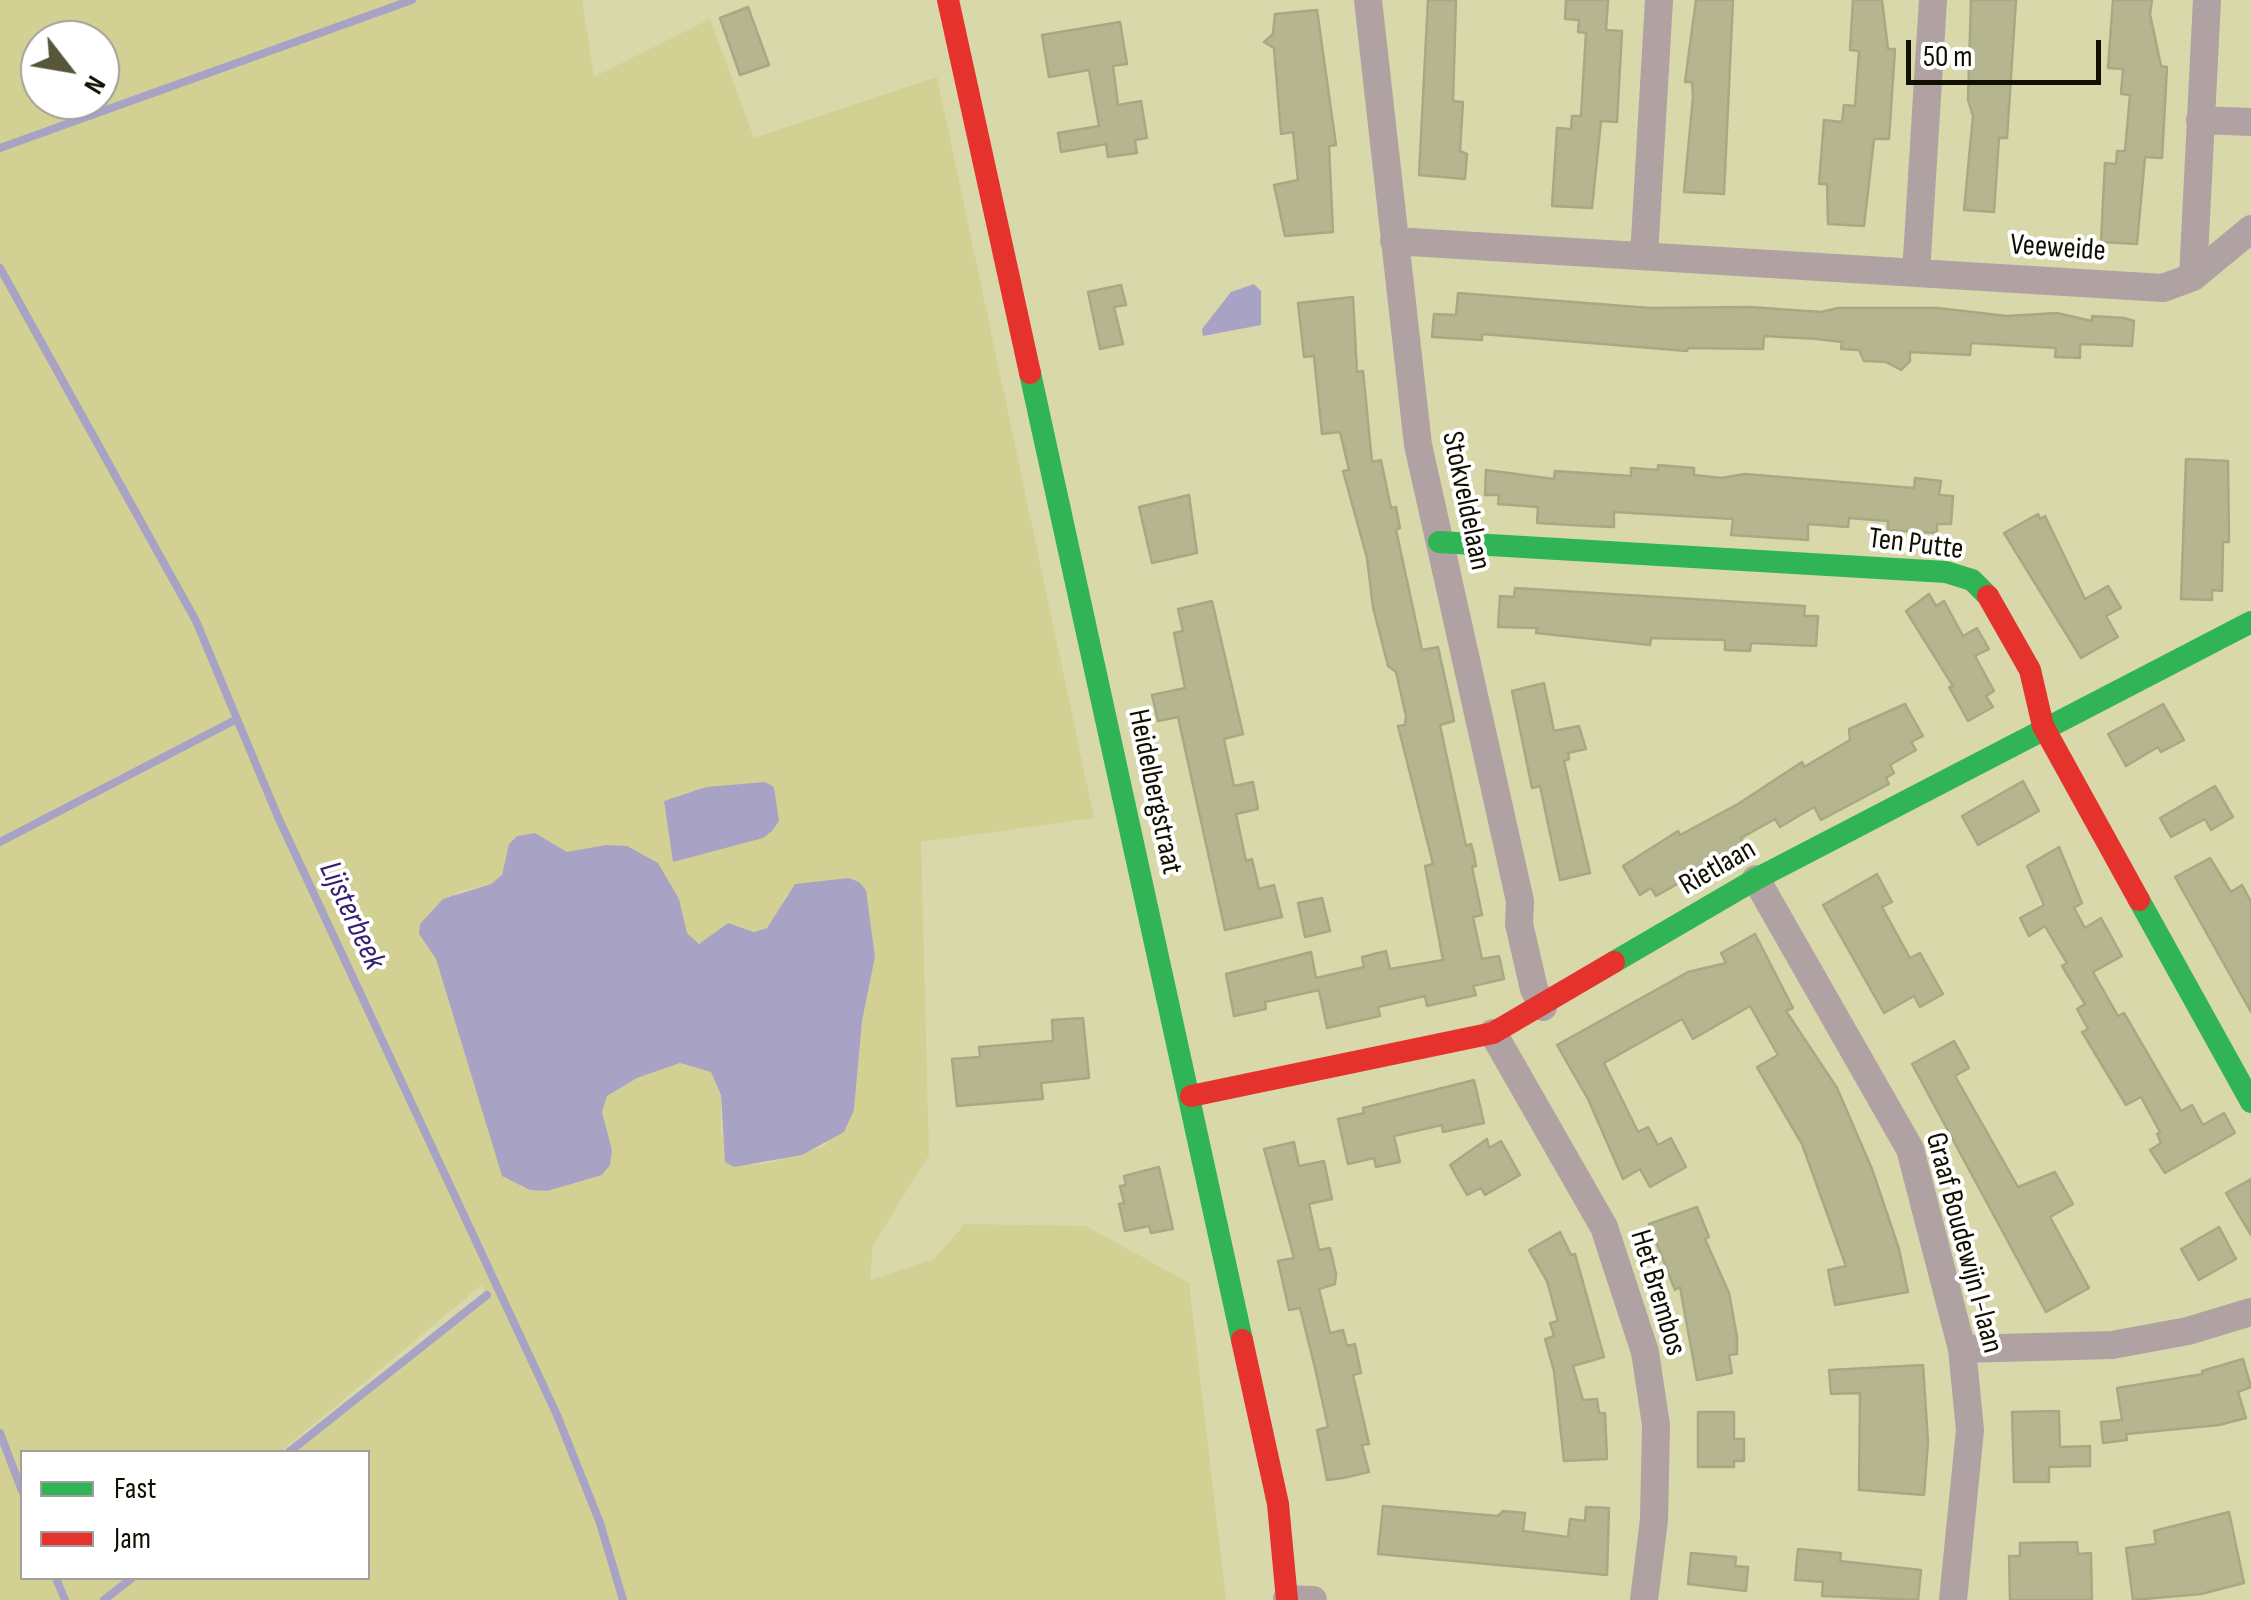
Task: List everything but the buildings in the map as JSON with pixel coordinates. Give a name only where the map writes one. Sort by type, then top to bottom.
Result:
[{"type":"street","name":"Heidelbergstraat","points":[[948,0],[1191,1096],[1296,1600]]},
{"type":"street","name":"Stokveldelaan","points":[[1368,0],[1418,445],[1520,901],[1519,924],[1534,990],[1543,1006]]},
{"type":"street","points":[[1644,256],[1660,0]]},
{"type":"street","points":[[1916,273],[1933,0]]},
{"type":"street","points":[[2194,277],[2207,0]]},
{"type":"street","points":[[2200,120],[2251,122]]},
{"type":"street","name":"Veeweide","points":[[1394,242],[2163,288],[2194,277],[2251,229]]},
{"type":"street","name":"Ten Putte","points":[[1440,542],[1963,576],[1988,596],[2030,670],[2043,726],[2251,1102]]},
{"type":"street","name":"Rietlaan","points":[[1191,1096],[1492,1033],[1756,879],[2043,726],[2251,622]]},
{"type":"street","name":"Graaf Boudewijn I-laan","points":[[1756,879],[1910,1148],[1962,1349],[1970,1430],[1954,1600]]},
{"type":"street","name":"Het Brembos","points":[[1492,1033],[1604,1228],[1645,1352],[1656,1425],[1654,1520],[1644,1600]]},
{"type":"street","points":[[1962,1349],[2112,1345],[2188,1331],[2251,1312]]},
{"type":"shaded area","points":[[0,0],[582,0],[594,77],[710,19],[754,138],[937,77],[1094,818],[921,842],[929,1155],[873,1245],[870,1280],[934,1259],[965,1224],[1086,1226],[1189,1283],[1226,1600],[0,1600]],"holes":[[[774,787],[779,821],[664,802]],[[535,833],[567,853],[606,845],[679,899],[687,933],[699,944],[728,923],[755,932],[767,928],[777,917],[786,894],[866,891],[875,957],[862,1021],[854,1110],[825,1146],[769,1163],[744,1165],[721,1132],[721,1095],[711,1072],[680,1063],[637,1078],[607,1096],[602,1112],[612,1150],[503,1176],[436,959],[419,933],[457,892],[491,884],[502,875],[509,844],[517,836]],[[482,1285],[486,1295],[292,1450],[370,1450],[370,1580],[20,1580],[20,1450],[282,1450]]]},
{"type":"shaded area","points":[[1254,284],[1261,291],[1261,325],[1203,336],[1202,329],[1231,292]]},
{"type":"shaded area","points":[[765,782],[774,787],[779,821],[772,831],[763,838],[673,862],[664,801],[706,787]]},
{"type":"shaded area","points":[[535,833],[567,852],[606,845],[627,846],[658,863],[679,899],[687,933],[699,944],[728,923],[754,932],[767,928],[795,884],[849,878],[859,882],[866,890],[875,957],[862,1021],[854,1110],[844,1132],[802,1155],[734,1167],[725,1162],[721,1095],[711,1072],[680,1063],[637,1078],[607,1096],[602,1112],[612,1150],[610,1165],[602,1175],[547,1191],[530,1190],[502,1176],[436,959],[419,934],[420,924],[443,899],[491,884],[502,875],[509,844],[517,836]]},
{"type":"waterway","points":[[0,148],[412,0]]},
{"type":"waterway","name":"Lijsterbeek","points":[[0,268],[196,621],[278,817],[557,1415],[600,1523],[623,1600]]},
{"type":"waterway","points":[[0,842],[237,719]]},
{"type":"waterway","points":[[292,1450],[487,1295]]},
{"type":"waterway","points":[[0,1433],[20,1486]]},
{"type":"waterway","points":[[57,1580],[65,1600]]},
{"type":"waterway","points":[[104,1600],[129,1580]]},
{"type":"traffic: fast","points":[[1030,373],[1242,1340]]},
{"type":"traffic: fast","points":[[1439,542],[1946,572],[1972,580],[1988,596]]},
{"type":"traffic: fast","points":[[1614,962],[1756,879],[2251,622]]},
{"type":"traffic: fast","points":[[2139,900],[2251,1102]]},
{"type":"traffic: jam","points":[[948,0],[1030,373]]},
{"type":"traffic: jam","points":[[1988,596],[2030,670],[2043,726],[2139,900]]},
{"type":"traffic: jam","points":[[1191,1096],[1493,1033],[1614,962]]},
{"type":"traffic: jam","points":[[1242,1340],[1278,1504],[1287,1600]]}]
